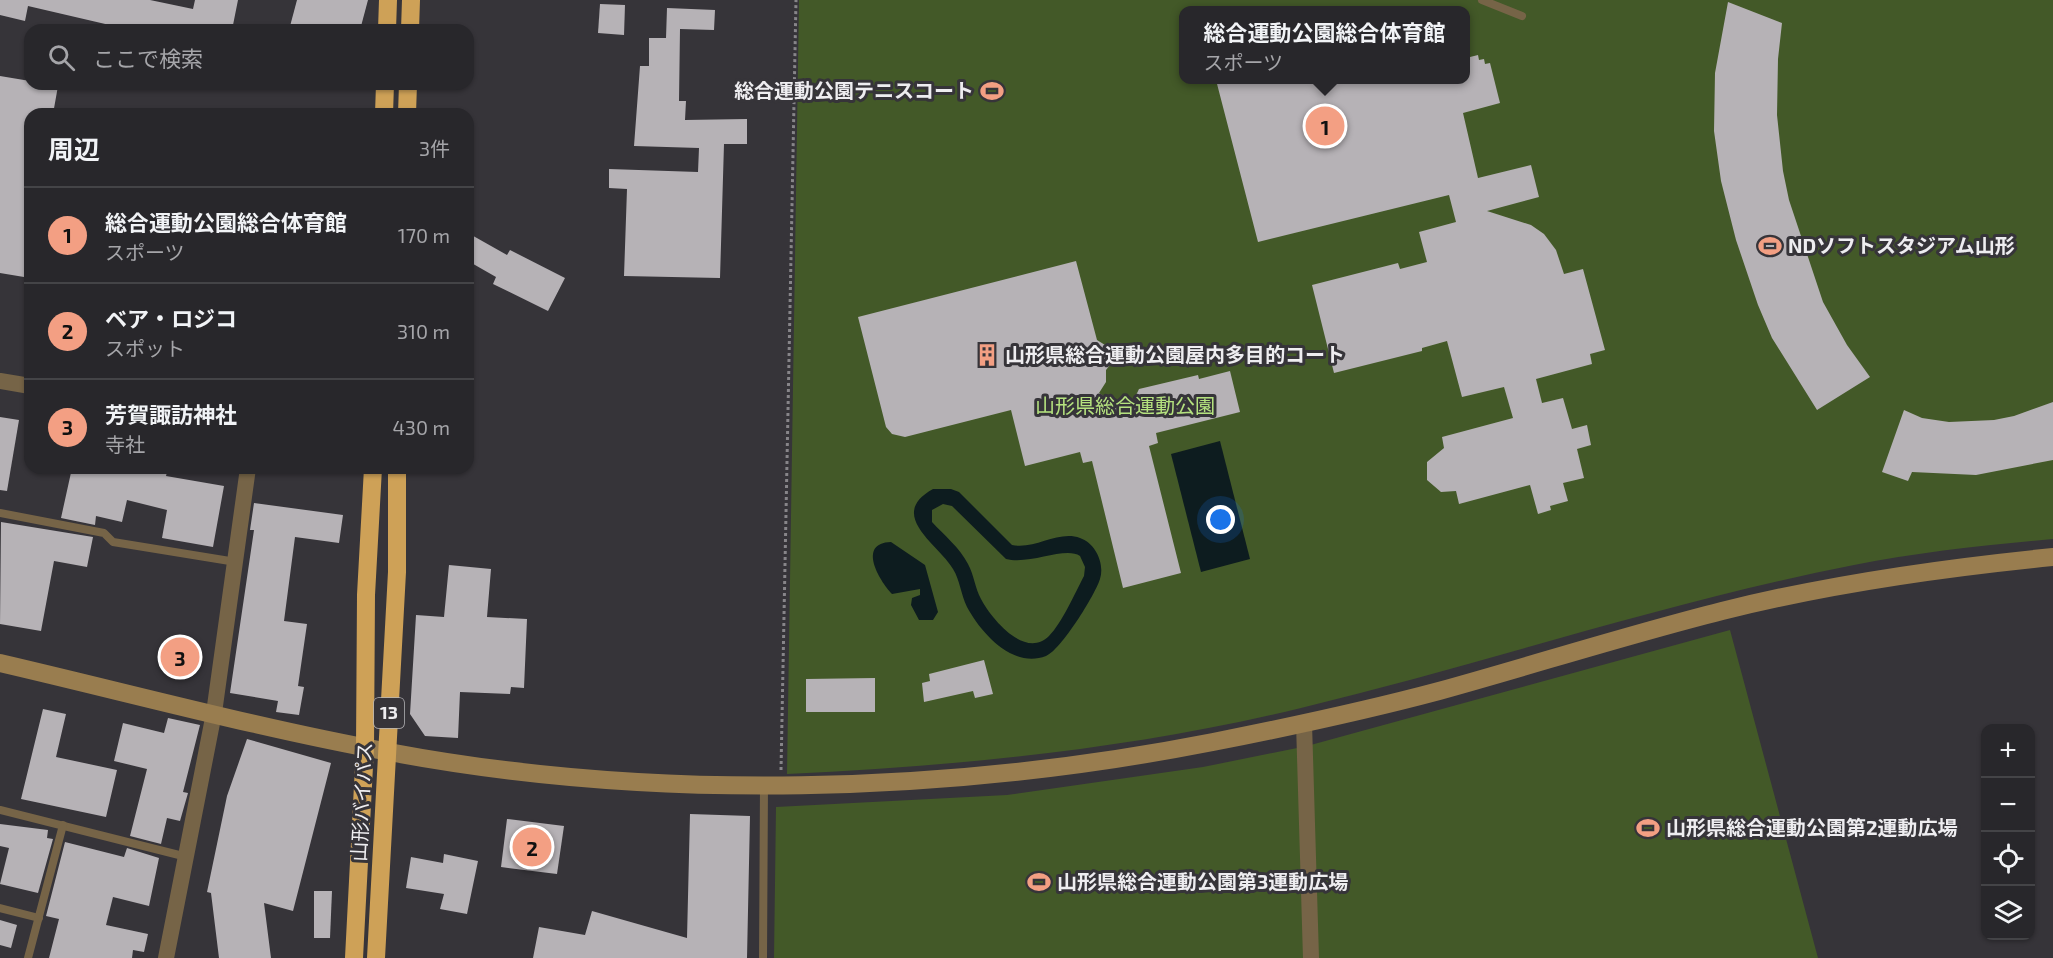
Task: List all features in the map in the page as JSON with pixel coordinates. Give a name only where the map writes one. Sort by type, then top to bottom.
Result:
[{"type":"highway","points":[[387,24],[388,0]]},
{"type":"highway","points":[[410,24],[411,0]]},
{"type":"highway","points":[[384,108],[385,90]]},
{"type":"highway","points":[[407,108],[408,90]]},
{"type":"highway","name":"山形バイパス","points":[[354,958],[365,747],[366,595],[373,474]]},
{"type":"highway","name":"山形バイパス","points":[[376,958],[397,572],[397,474]]},
{"type":"street","points":[[0,381],[24,385]]},
{"type":"street","points":[[166,958],[188,857],[214,713],[247,474]]},
{"type":"street","points":[[0,663],[214,713],[294,735],[489,768],[641,782],[854,784],[1007,773],[1146,754],[1304,723],[1442,690],[1726,610],[1885,579],[2053,557]]},
{"type":"street","points":[[1304,723],[1311,958]]},
{"type":"lane","points":[[1482,0],[1522,16]]},
{"type":"lane","points":[[0,513],[104,533],[113,542],[236,562]]},
{"type":"lane","points":[[763,958],[772,784]]},
{"type":"lane","points":[[0,810],[188,857]]},
{"type":"lane","points":[[28,958],[63,825]]},
{"type":"lane","points":[[0,908],[39,918]]},
{"type":"path","points":[[772,784],[796,0]]},
{"type":"green space","name":"山形県総合運動公園","points":[[799,0],[2053,0],[2053,539],[1903,556],[1784,580],[1301,708],[1237,722],[1110,745],[981,760],[787,774]]},
{"type":"green space","points":[[1730,630],[1818,958],[774,958],[776,807],[1007,795],[1203,767],[1307,746]]},
{"type":"shaded area","points":[[1220,441],[1250,559],[1201,572],[1171,454]]},
{"type":"shaded area","points":[[933,489],[951,489],[959,492],[1012,545],[1029,545],[1063,536],[1080,538],[1090,544],[1100,560],[1100,579],[1077,621],[1052,652],[1034,659],[1022,657],[1010,653],[989,637],[967,607],[953,569],[920,530],[914,509],[920,499]],"holes":[[[943,504],[952,506],[1006,559],[1026,560],[1066,553],[1080,556],[1085,567],[1084,576],[1063,616],[1049,636],[1040,642],[1030,643],[1020,640],[1010,634],[992,616],[979,595],[965,558],[932,522],[932,510]]]},
{"type":"shaded area","points":[[891,542],[925,565],[938,612],[933,620],[919,620],[911,605],[912,598],[920,595],[920,589],[892,594],[877,572],[873,555],[875,549],[881,544]]},
{"type":"building","points":[[0,0],[150,0],[193,9],[195,0],[238,0],[233,24],[105,24],[28,6],[25,21],[0,15]]},
{"type":"building","points":[[297,0],[368,0],[362,24],[291,24]]},
{"type":"building","name":"NDソフトスタジアム山形","points":[[1728,2],[1782,23],[1778,59],[1777,115],[1783,171],[1789,200],[1823,302],[1847,345],[1870,377],[1817,410],[1772,338],[1758,305],[1736,240],[1721,181],[1714,131],[1715,73]]},
{"type":"building","points":[[600,4],[625,5],[624,35],[598,33]]},
{"type":"building","points":[[667,8],[715,10],[714,30],[680,29],[679,101],[686,101],[685,120],[747,119],[747,144],[724,144],[720,278],[624,276],[627,189],[609,188],[609,169],[698,172],[699,148],[634,146],[640,66],[649,66],[649,38],[666,38]]},
{"type":"building","points":[[1478,55],[1479,60],[1484,59],[1485,64],[1490,63],[1500,103],[1463,113],[1478,178],[1531,165],[1539,197],[1487,211],[1531,225],[1544,234],[1556,250],[1564,274],[1583,269],[1605,350],[1590,354],[1592,364],[1536,379],[1542,403],[1563,398],[1572,429],[1587,425],[1591,445],[1577,449],[1584,478],[1563,483],[1568,501],[1550,506],[1551,510],[1538,514],[1530,485],[1459,504],[1456,491],[1441,492],[1427,480],[1427,462],[1444,448],[1442,437],[1513,418],[1504,387],[1462,397],[1447,341],[1422,348],[1422,351],[1334,373],[1312,285],[1398,263],[1400,269],[1427,262],[1419,232],[1456,222],[1449,195],[1258,242],[1217,84],[1470,84],[1470,57]]},
{"type":"building","points":[[0,76],[24,80],[24,90],[57,90],[54,108],[24,108],[24,277],[0,273]]},
{"type":"building","points":[[474,236],[507,255],[510,250],[565,278],[548,311],[493,284],[496,277],[474,264]]},
{"type":"building","points":[[1076,261],[1097,340],[1105,345],[1110,365],[1106,370],[1106,382],[1099,393],[1128,412],[1139,389],[1198,375],[1199,379],[1230,371],[1240,412],[1156,433],[1158,443],[1149,446],[1181,573],[1123,588],[1092,461],[1083,463],[1080,452],[1025,466],[1011,410],[905,437],[892,434],[886,427],[858,317]]},
{"type":"building","points":[[2053,402],[2053,460],[1976,475],[1912,472],[1908,481],[1882,472],[1904,410],[1922,418],[1949,422],[1994,420],[2014,416]]},
{"type":"building","points":[[0,417],[19,420],[7,491],[0,490]]},
{"type":"building","points":[[71,474],[166,474],[166,476],[224,486],[213,547],[162,538],[167,510],[127,500],[122,522],[96,516],[95,525],[61,518]]},
{"type":"building","points":[[254,503],[343,515],[339,543],[295,537],[284,621],[307,624],[298,686],[304,687],[299,715],[276,712],[278,701],[230,693],[254,530],[250,530]]},
{"type":"building","points":[[1,522],[93,537],[87,567],[54,561],[41,631],[0,624]]},
{"type":"building","points":[[449,565],[491,569],[487,617],[527,619],[524,688],[511,687],[510,694],[460,692],[458,738],[425,736],[410,714],[416,615],[444,617]]},
{"type":"building","points":[[984,660],[993,694],[975,698],[973,691],[924,702],[922,683],[930,681],[929,674]]},
{"type":"building","points":[[875,678],[875,712],[806,712],[806,679]]},
{"type":"building","points":[[43,709],[66,714],[56,757],[117,770],[106,817],[21,799]]},
{"type":"building","points":[[168,718],[200,725],[183,792],[188,793],[180,821],[167,818],[161,844],[130,836],[147,769],[114,761],[123,723],[164,733]]},
{"type":"building","points":[[247,739],[331,763],[293,911],[264,903],[271,958],[219,958],[211,893],[207,892],[227,796]]},
{"type":"building","points":[[690,814],[750,816],[747,958],[533,958],[539,927],[585,935],[592,911],[687,938]]},
{"type":"building","points":[[507,819],[564,826],[557,874],[501,867]]},
{"type":"building","points":[[0,824],[48,830],[47,838],[53,839],[38,893],[0,884],[9,848],[0,846]]},
{"type":"building","points":[[65,842],[124,857],[127,848],[159,858],[149,906],[113,897],[106,925],[148,934],[144,952],[133,950],[132,958],[49,958],[59,919],[46,916]]},
{"type":"building","points":[[444,854],[478,861],[467,914],[440,909],[444,894],[406,888],[411,857],[443,863]]},
{"type":"building","points":[[314,891],[332,891],[330,938],[314,938]]},
{"type":"building","points":[[0,920],[17,925],[11,948],[0,945]]},
{"type":"place","name":"総合運動公園テニスコート","points":[[992,91]]},
{"type":"place","name":"総合運動公園総合体育館","points":[[1325,126]]},
{"type":"place","name":"NDソフトスタジアム山形","points":[[1770,246]]},
{"type":"place","name":"山形県総合運動公園屋内多目的コート","points":[[987,355]]},
{"type":"place","name":"芳賀諏訪神社","points":[[180,657]]},
{"type":"place","name":"山形県総合運動公園第2運動広場","points":[[1648,828]]},
{"type":"place","name":"ベア・ロジコ","points":[[532,847]]},
{"type":"place","name":"山形県総合運動公園第3運動広場","points":[[1039,882]]}]
